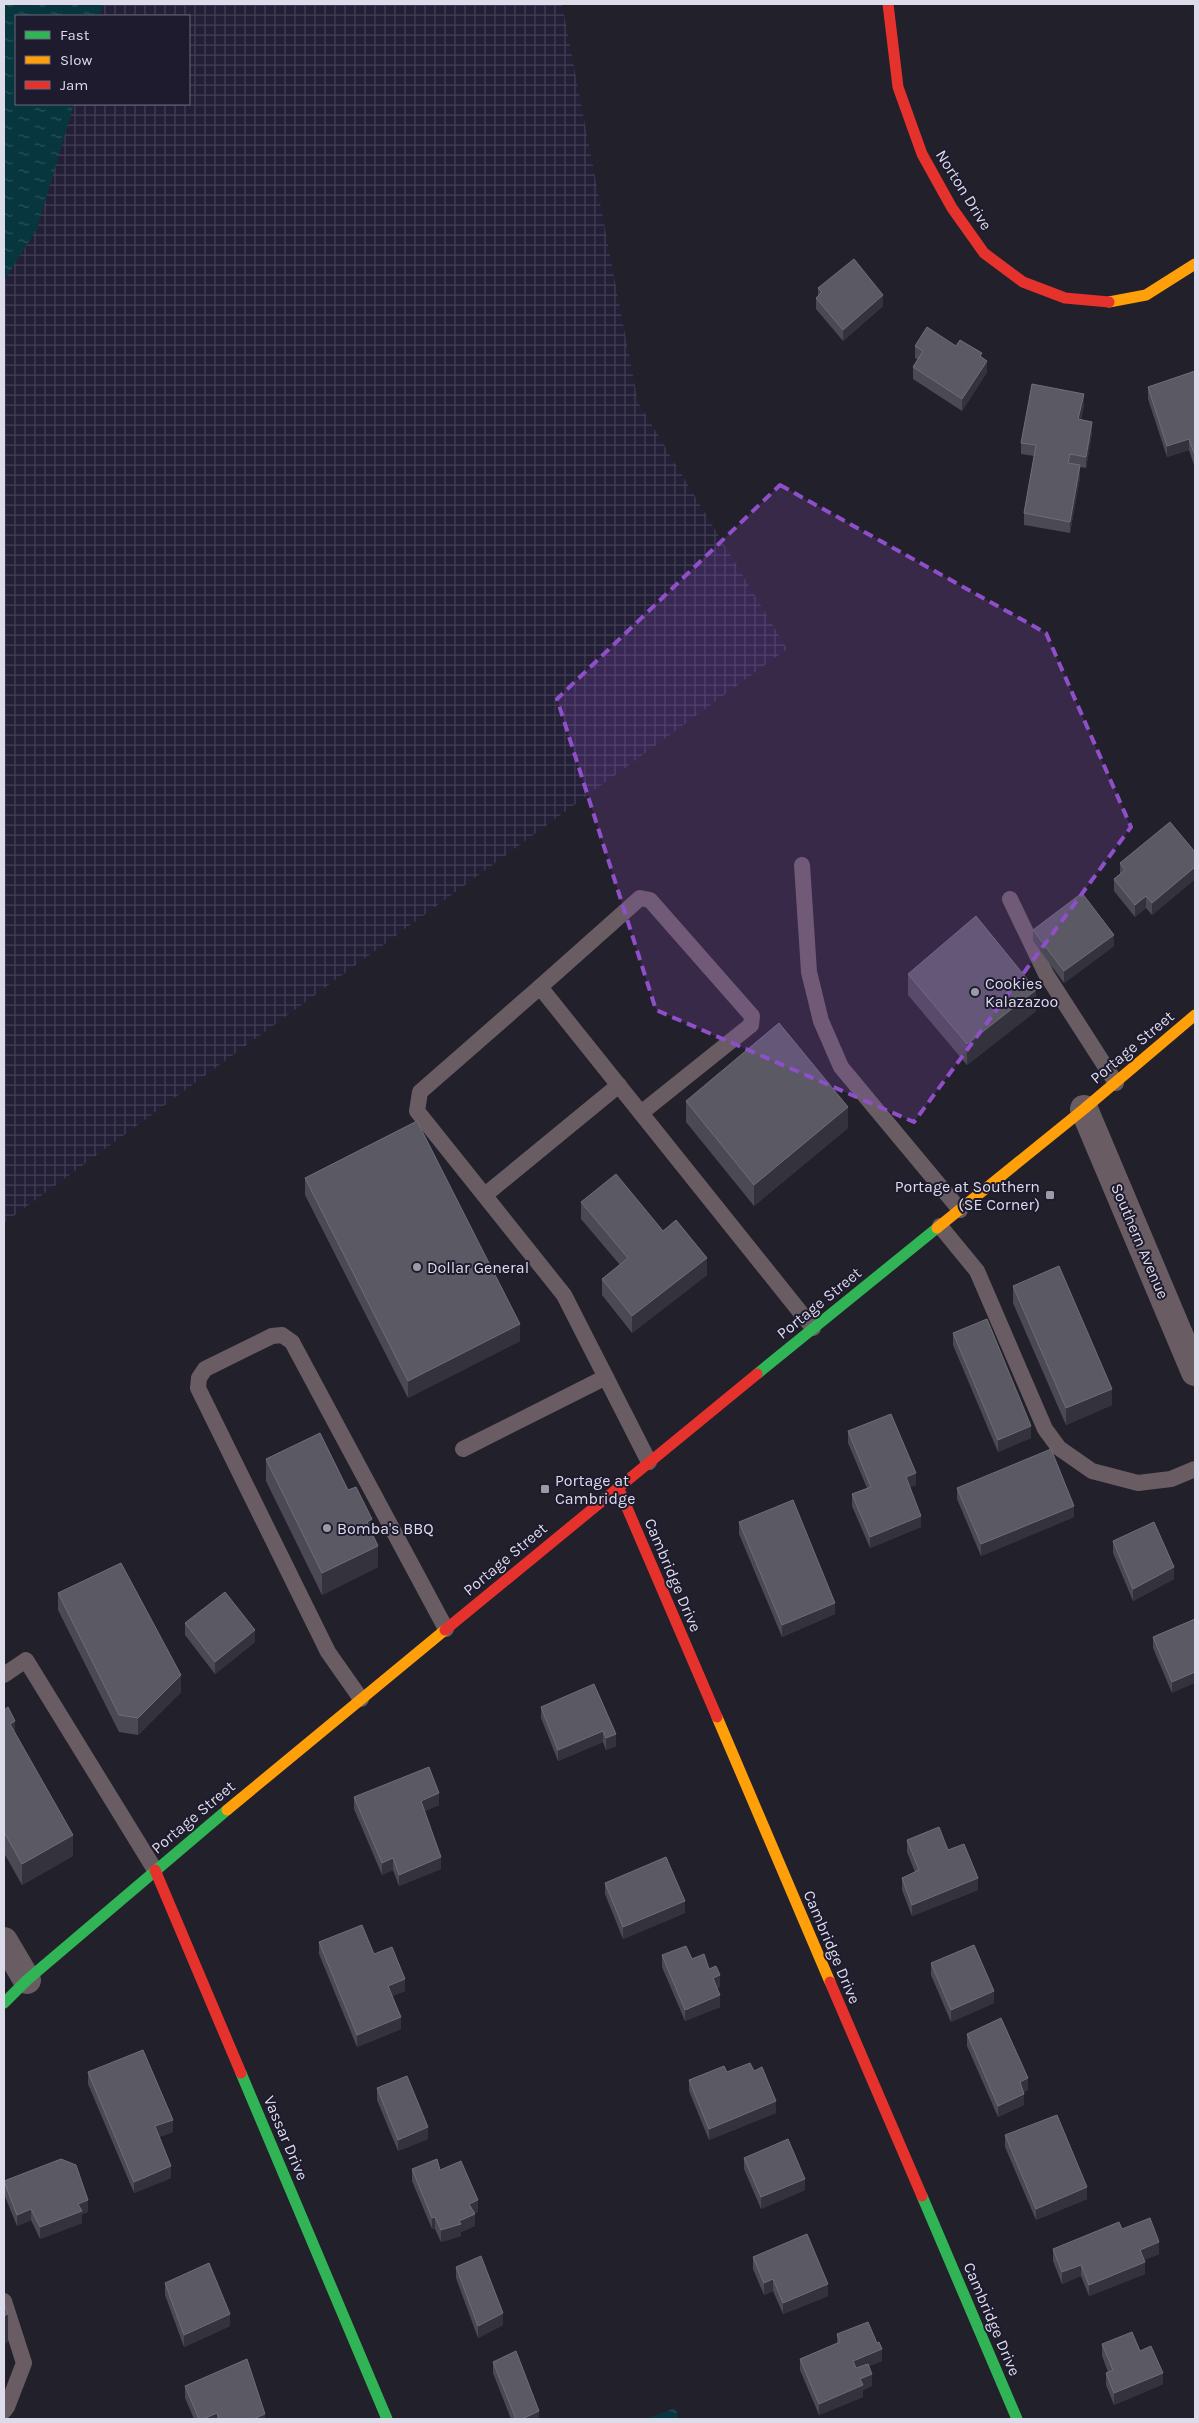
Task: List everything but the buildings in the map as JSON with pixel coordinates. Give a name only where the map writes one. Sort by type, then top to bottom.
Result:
[{"type":"street","name":"Norton Drive","points":[[888,4],[898,87],[922,154],[952,208],[984,253],[1023,282],[1065,298],[1106,303],[1146,295],[1195,264]]},
{"type":"street","name":"Portage Street","points":[[4,2003],[27,1980],[155,1870],[446,1628],[1116,1083],[1195,1015]]},
{"type":"street","name":"Southern Avenue","points":[[1084,1109],[1195,1372]]},
{"type":"street","name":"Cambridge Drive","points":[[618,1487],[1017,2419]]},
{"type":"street","name":"Vassar Drive","points":[[155,1870],[387,2419]]},
{"type":"street","points":[[4,1941],[27,1980]]},
{"type":"lane","points":[[802,865],[809,972],[821,1021],[841,1067],[960,1210]]},
{"type":"lane","points":[[641,1113],[751,1024],[752,1016],[650,900],[640,898],[420,1092],[417,1111],[564,1295],[649,1462]]},
{"type":"lane","points":[[1010,899],[1046,974],[1116,1083]]},
{"type":"lane","points":[[540,987],[813,1328]]},
{"type":"lane","points":[[486,1196],[619,1085]]},
{"type":"lane","points":[[940,1226],[977,1271],[1045,1429],[1059,1448],[1092,1471],[1138,1483],[1171,1479],[1195,1469]]},
{"type":"lane","points":[[361,1699],[328,1652],[198,1388],[199,1378],[205,1370],[272,1336],[282,1336],[292,1342],[446,1628]]},
{"type":"lane","points":[[463,1449],[606,1377]]},
{"type":"lane","points":[[4,1675],[26,1660],[155,1870]]},
{"type":"lane","points":[[4,2301],[24,2364],[4,2411]]},
{"type":"highlighted area","points":[[780,485],[1046,633],[1131,827],[914,1122],[656,1010],[557,699]]},
{"type":"shaded area","points":[[4,4],[562,4],[638,402],[787,649],[4,1223]]},
{"type":"water","points":[[4,4],[103,4],[99,15],[15,15],[15,105],[74,105],[37,229],[4,281]]},
{"type":"water","points":[[675,2408],[679,2419],[645,2419]]},
{"type":"traffic: fast","points":[[757,1374],[937,1228]]},
{"type":"traffic: fast","points":[[4,2003],[27,1980],[227,1810]]},
{"type":"traffic: fast","points":[[241,2073],[387,2419]]},
{"type":"traffic: fast","points":[[922,2196],[1017,2419]]},
{"type":"traffic: slow","points":[[1109,302],[1146,295],[1195,264]]},
{"type":"traffic: slow","points":[[937,1228],[1084,1109],[1195,1015]]},
{"type":"traffic: slow","points":[[227,1810],[445,1630]]},
{"type":"traffic: slow","points":[[717,1717],[830,1982]]},
{"type":"traffic: jam","points":[[888,4],[898,87],[922,154],[952,208],[984,253],[1023,282],[1065,298],[1109,302]]},
{"type":"traffic: jam","points":[[445,1630],[757,1374]]},
{"type":"traffic: jam","points":[[618,1487],[717,1717]]},
{"type":"traffic: jam","points":[[155,1870],[241,2073]]},
{"type":"traffic: jam","points":[[830,1982],[922,2196]]},
{"type":"place","name":"Cookies Kalazazoo","points":[[975,992]]},
{"type":"place","name":"Portage at Southern (SE Corner)","points":[[1050,1195]]},
{"type":"place","name":"Dollar General","points":[[417,1267]]},
{"type":"place","name":"Portage at Cambridge","points":[[545,1489]]},
{"type":"place","name":"Bomba's BBQ","points":[[327,1528]]}]
